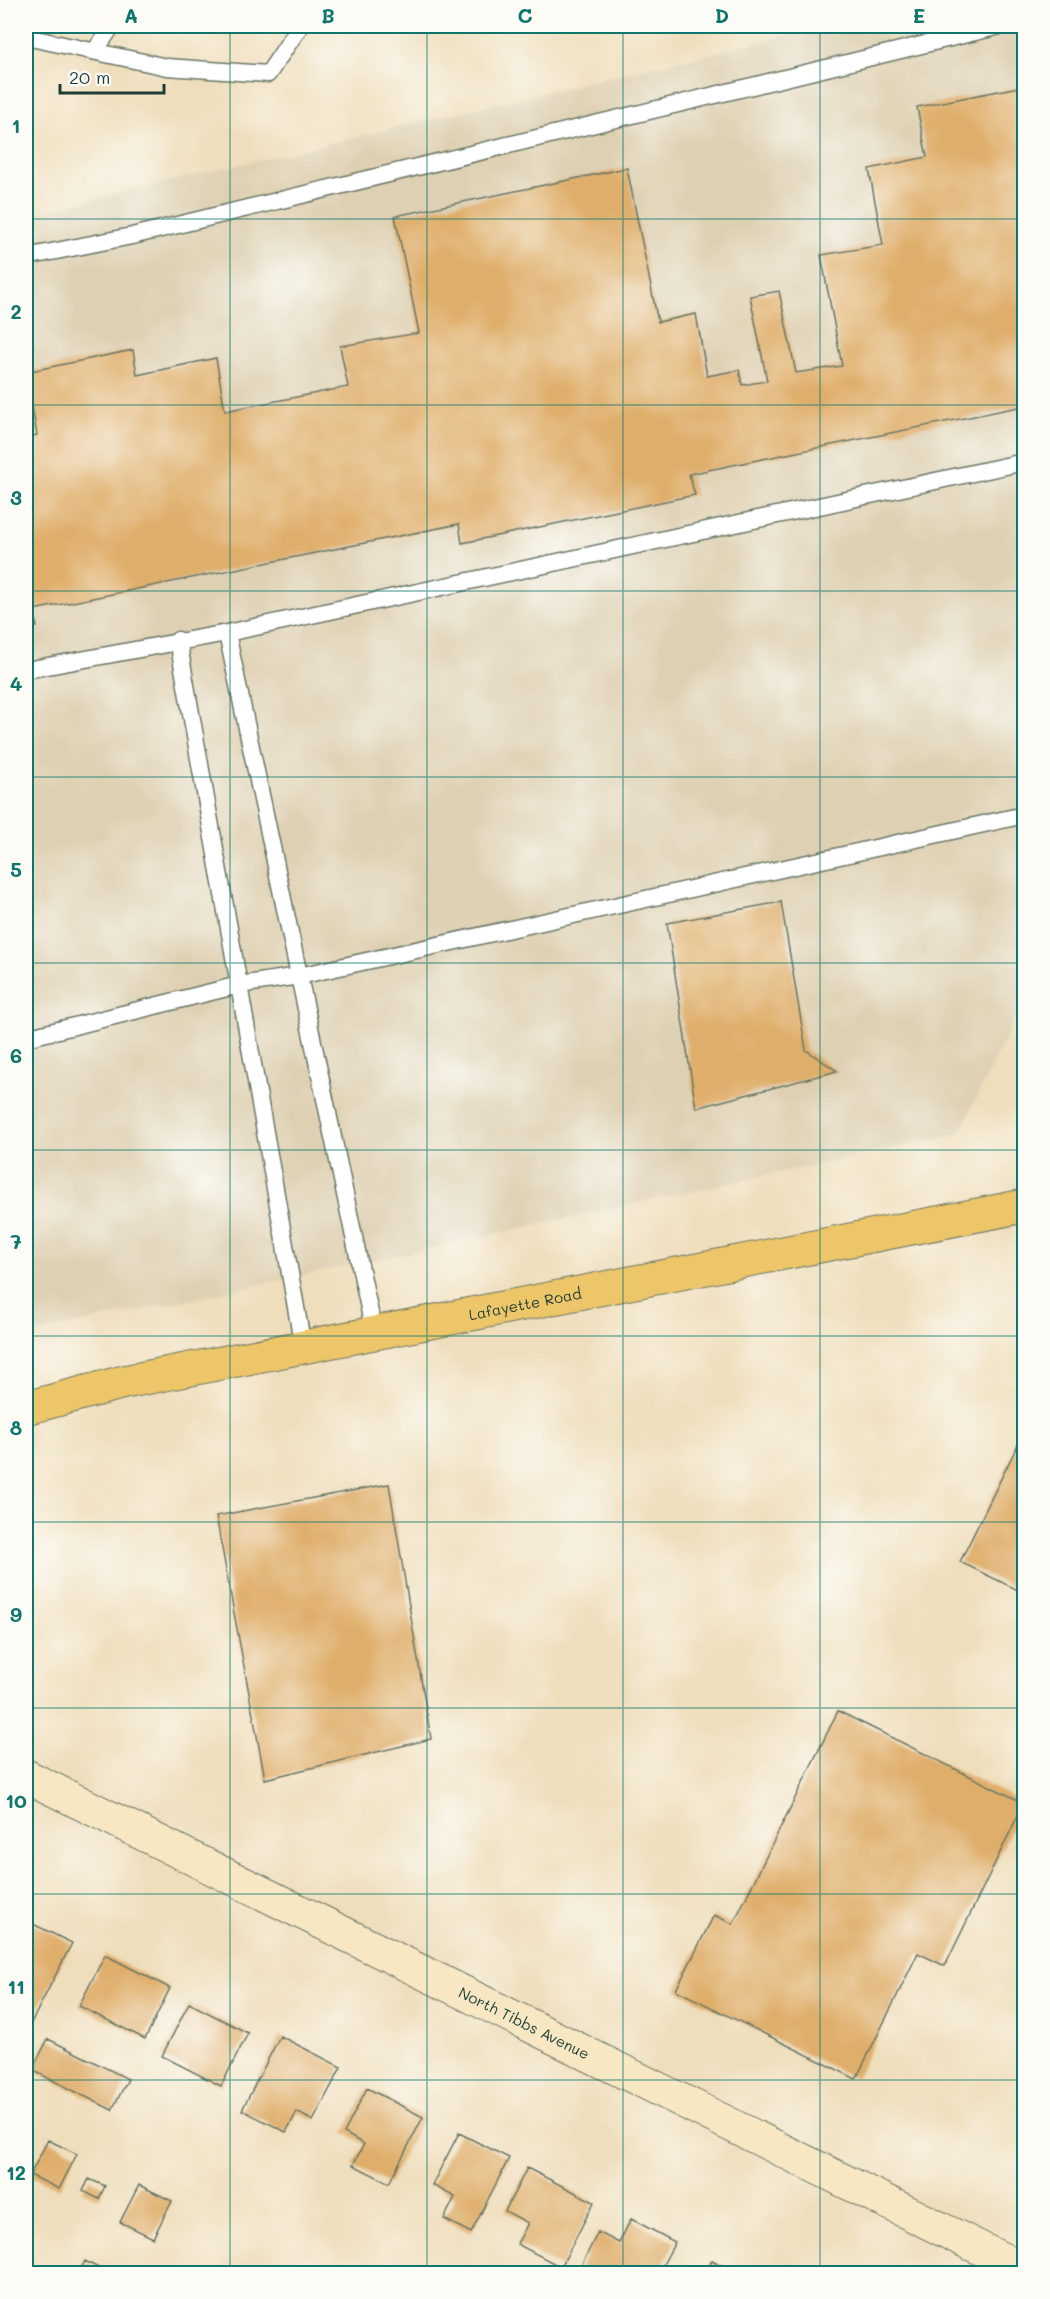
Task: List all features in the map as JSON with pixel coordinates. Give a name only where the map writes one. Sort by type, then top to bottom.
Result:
[{"type":"main road","name":"Lafayette Road","points":[[26,1408],[124,1382],[1024,1206]]},
{"type":"street","name":"North Tibbs Avenue","points":[[26,1776],[1024,2270]]},
{"type":"lane","points":[[95,51],[112,26]]},
{"type":"lane","points":[[26,37],[167,67],[268,74],[300,26]]},
{"type":"lane","points":[[26,257],[132,236],[1000,26]]},
{"type":"lane","points":[[26,670],[178,640],[227,633],[1024,462]]},
{"type":"lane","points":[[227,633],[374,1332]]},
{"type":"lane","points":[[178,640],[303,1347]]},
{"type":"lane","points":[[26,1038],[239,985],[299,976],[1024,815]]},
{"type":"shaded area","points":[[825,26],[1024,26],[1024,999],[959,1134],[26,1335],[26,215]]},
{"type":"building","points":[[1024,86],[1024,406],[689,474],[695,495],[462,543],[459,524],[33,610],[37,627],[26,629],[26,438],[37,435],[26,372],[133,350],[137,375],[216,358],[225,411],[348,387],[340,346],[419,333],[395,216],[627,168],[658,322],[696,314],[707,376],[739,370],[742,385],[767,381],[750,296],[779,291],[796,373],[842,366],[821,255],[883,245],[869,169],[927,157],[917,107]]},
{"type":"building","points":[[781,902],[806,1050],[837,1071],[696,1108],[667,923]]},
{"type":"building","points":[[1024,1432],[1024,1593],[960,1562]]},
{"type":"building","points":[[389,1484],[431,1739],[265,1779],[216,1516]]},
{"type":"building","points":[[838,1711],[1024,1803],[945,1966],[918,1953],[856,2079],[676,1990],[714,1915],[733,1924]]},
{"type":"building","points":[[33,1924],[72,1943],[27,2031],[26,1939]]},
{"type":"building","points":[[105,1955],[170,1988],[145,2039],[79,2006]]},
{"type":"building","points":[[189,2003],[248,2033],[221,2086],[162,2056]]},
{"type":"building","points":[[280,2036],[341,2067],[313,2121],[297,2112],[286,2132],[242,2110]]},
{"type":"building","points":[[48,2039],[128,2079],[112,2110],[32,2070]]},
{"type":"building","points":[[367,2088],[423,2117],[389,2183],[353,2165],[364,2144],[344,2133]]},
{"type":"building","points":[[459,2133],[509,2158],[471,2233],[444,2219],[455,2197],[432,2185]]},
{"type":"building","points":[[48,2140],[77,2154],[59,2189],[30,2175]]},
{"type":"building","points":[[527,2168],[594,2202],[561,2267],[517,2244],[528,2223],[505,2211]]},
{"type":"building","points":[[89,2179],[105,2186],[99,2199],[83,2191]]},
{"type":"building","points":[[139,2185],[172,2201],[153,2238],[120,2222]]},
{"type":"building","points":[[631,2219],[675,2242],[658,2274],[577,2274],[598,2232],[619,2243]]},
{"type":"building","points":[[712,2260],[738,2274],[706,2274]]},
{"type":"building","points":[[85,2261],[110,2274],[78,2274]]}]
